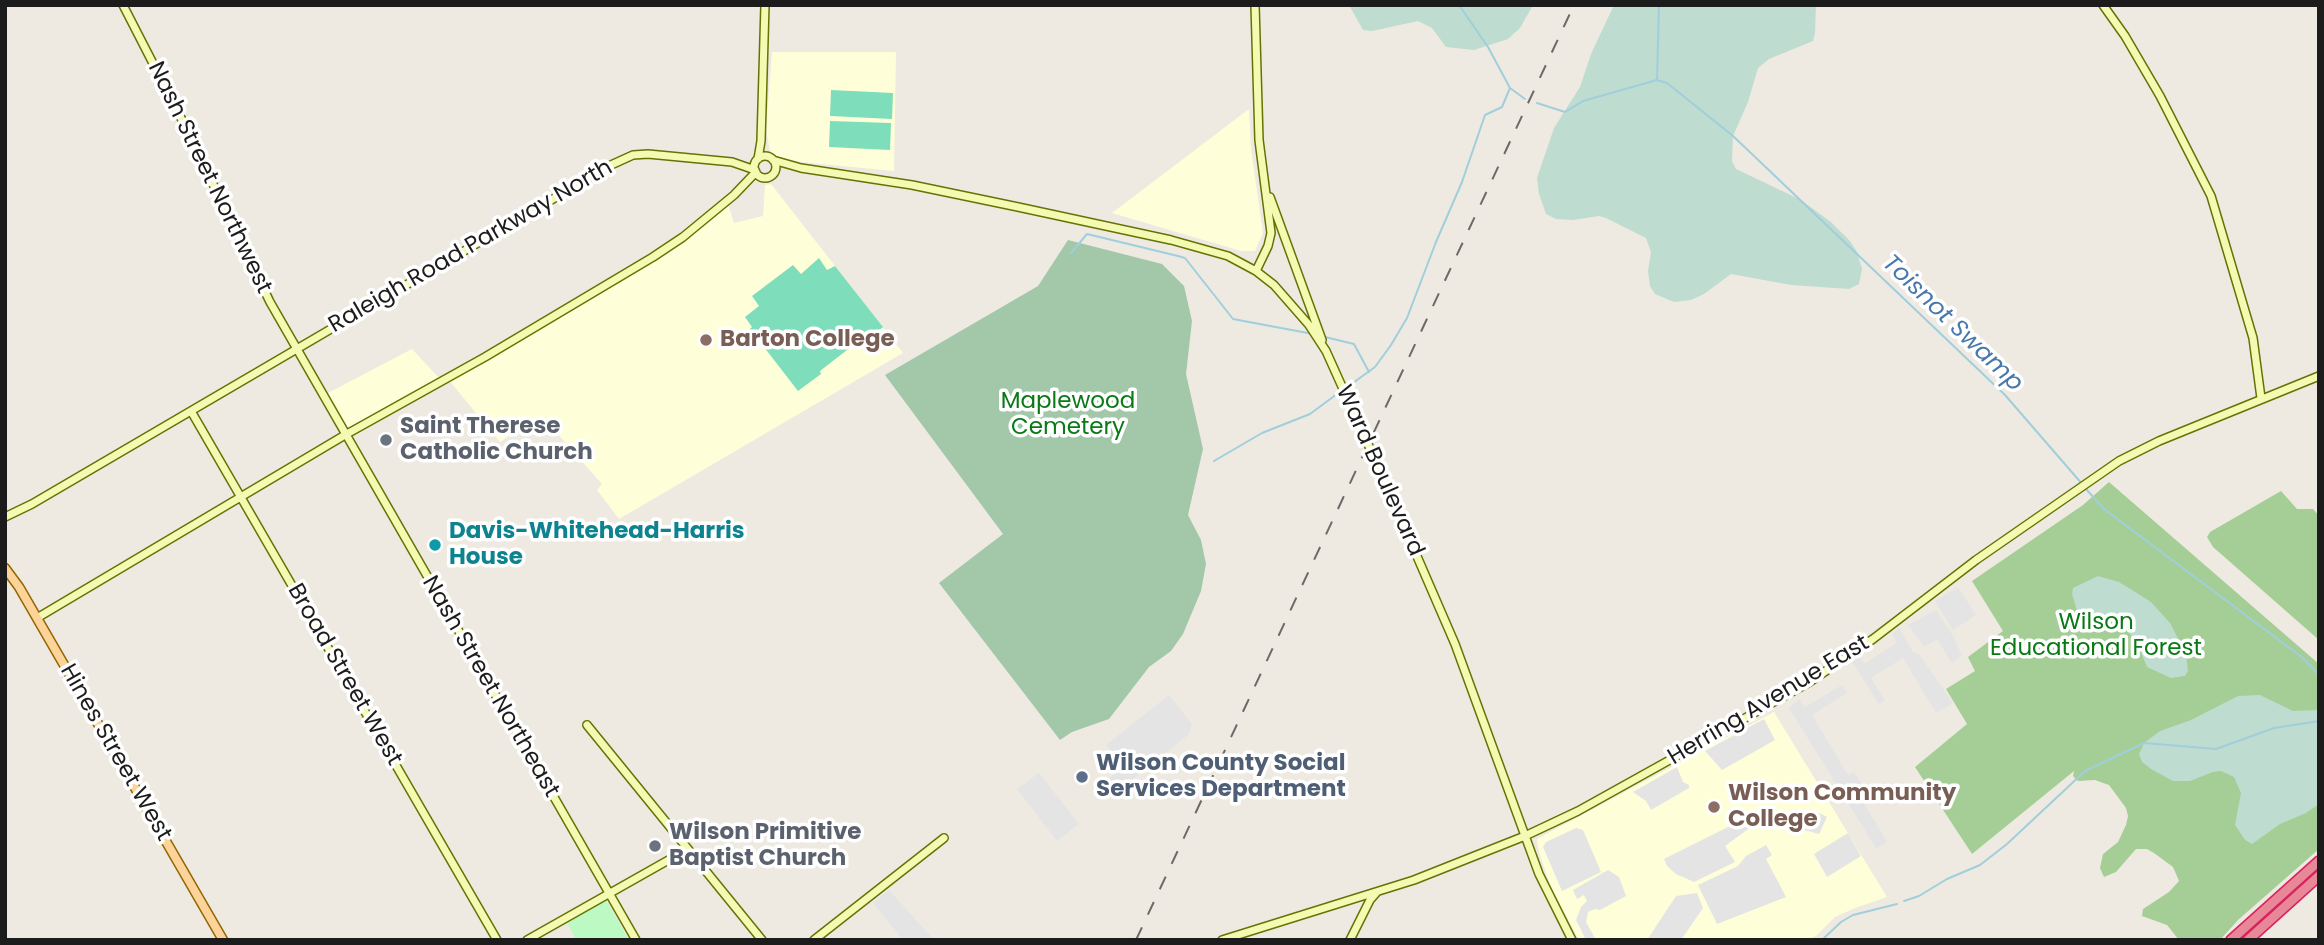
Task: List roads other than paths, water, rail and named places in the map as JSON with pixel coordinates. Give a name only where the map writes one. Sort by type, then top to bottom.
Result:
[{"type":"highway","points":[[2231,940],[2319,861]]},
{"type":"highway","points":[[2248,940],[2319,876]]},
{"type":"main road","name":"Hines Street West","points":[[5,568],[37,618],[223,940]]},
{"type":"street","name":"Nash Street Northwest","points":[[123,5],[270,302],[345,435]]},
{"type":"street","points":[[37,618],[345,435],[485,357],[653,257],[683,237],[738,191],[755,171],[761,141],[765,5]]},
{"type":"street","points":[[1255,5],[1257,110],[1271,233],[1268,246],[1255,271]]},
{"type":"street","points":[[2103,5],[2125,36],[2160,96],[2211,196],[2253,338],[2261,398]]},
{"type":"street","points":[[761,141],[776,166],[774,173]]},
{"type":"street","name":"Raleigh Road Parkway North","points":[[5,517],[32,504],[611,164],[633,155],[648,154],[732,162],[757,159]]},
{"type":"street","points":[[757,159],[771,159],[801,168]]},
{"type":"street","name":"Raleigh Road Parkway North","points":[[732,162],[755,171]]},
{"type":"street","points":[[738,191],[774,173],[801,168]]},
{"type":"street","name":"Ward Boulevard","points":[[801,168],[928,188],[1171,240],[1228,256],[1255,271],[1289,300],[1326,351],[1363,431],[1455,644],[1539,874],[1572,940]]},
{"type":"street","points":[[755,171],[765,178]]},
{"type":"street","points":[[1264,176],[1326,351]]},
{"type":"street","name":"Herring Avenue East","points":[[1222,940],[1454,866],[1525,836],[1610,794],[1808,683],[1873,639],[1969,566],[2099,474],[2159,441],[2319,376]]},
{"type":"street","name":"Broad Street West","points":[[191,411],[497,940]]},
{"type":"street","name":"Nash Street Northeast","points":[[345,435],[636,940]]},
{"type":"street","points":[[587,725],[762,940]]},
{"type":"street","points":[[814,940],[944,838]]},
{"type":"street","points":[[527,940],[688,849]]},
{"type":"street","points":[[1350,940],[1370,900],[1377,892]]},
{"type":"waterway","name":"Toisnot Swamp","points":[[1459,5],[1488,47],[1510,88],[1525,99]]},
{"type":"waterway","points":[[1657,80],[1659,5]]},
{"type":"waterway","name":"Toisnot Swamp","points":[[1537,103],[1565,112],[1583,101],[1657,80],[1667,83],[1733,136],[2005,395],[2083,485]]},
{"type":"waterway","points":[[1346,388],[1375,367],[1407,318],[1462,182],[1485,115],[1502,107],[1510,88]]},
{"type":"waterway","points":[[1071,253],[1087,234],[1185,258],[1233,319],[1313,334]]},
{"type":"waterway","points":[[1325,337],[1354,344],[1369,372]]},
{"type":"waterway","points":[[1214,461],[1262,433],[1310,414],[1341,391]]},
{"type":"waterway","name":"Toisnot Swamp","points":[[2086,489],[2104,509],[2303,658],[2319,675]]},
{"type":"waterway","points":[[1904,901],[1980,865],[2007,844],[2085,771],[2144,743],[2216,749],[2274,728],[2319,721]]},
{"type":"waterway","points":[[1822,940],[1853,915],[1897,904]]},
{"type":"railway","points":[[1136,940],[1574,5]]},
{"type":"place","name":"Barton College","points":[[706,340]]},
{"type":"place","name":"Saint Therese Catholic Church","points":[[386,440]]},
{"type":"place","name":"Davis-Whitehead-Harris House","points":[[435,545]]},
{"type":"place","name":"Wilson County Social Services Department","points":[[1082,777]]},
{"type":"place","name":"Wilson Community College","points":[[1714,807]]},
{"type":"place","name":"Wilson Primitive Baptist Church","points":[[655,846]]},
{"type":"park label","name":"Maplewood Cemetery","points":[[1068,415]]},
{"type":"park label","name":"Wilson Educational Forest","points":[[2096,636]]}]
